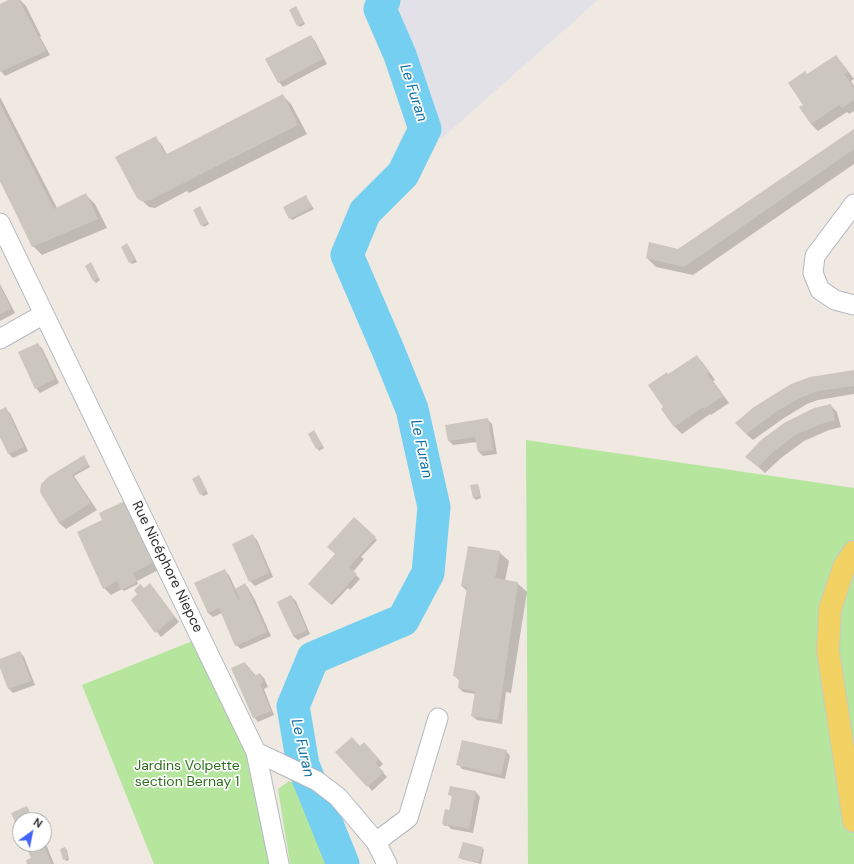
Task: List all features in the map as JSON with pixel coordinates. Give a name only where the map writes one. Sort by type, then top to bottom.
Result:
[{"type":"main road","points":[[854,552],[844,567],[830,609],[828,651],[854,821]]},
{"type":"street","points":[[854,204],[815,256],[813,273],[820,290],[835,300],[854,305]]},
{"type":"street","name":"Rue Nicéphore Niepce","points":[[0,223],[256,752],[279,864]]},
{"type":"street","points":[[0,339],[44,314]]},
{"type":"street","points":[[376,842],[408,818],[438,718]]},
{"type":"street","points":[[256,752],[318,781],[338,797],[376,842],[388,864]]},
{"type":"shaded area","points":[[385,0],[598,0],[441,139],[388,3]]},
{"type":"green space","points":[[526,440],[854,488],[854,864],[528,864]]},
{"type":"green space","name":"Jardins Volpette section Bernay 1","points":[[195,640],[249,753],[274,864],[154,864],[82,685]]},
{"type":"green space","points":[[289,781],[299,785],[335,864],[290,864],[278,789]]},
{"type":"building","points":[[8,0],[19,0],[46,51],[0,72],[0,4]]},
{"type":"building","points":[[296,6],[304,22],[297,26],[289,10]]},
{"type":"building","points":[[311,35],[323,59],[278,83],[265,59]]},
{"type":"building","points":[[836,55],[848,72],[844,74],[854,88],[854,100],[842,108],[839,105],[811,124],[799,107],[803,105],[788,83],[805,71],[807,74]]},
{"type":"building","points":[[283,94],[298,125],[148,201],[141,201],[137,198],[115,157],[156,136],[165,155]]},
{"type":"building","points":[[0,104],[54,209],[86,193],[98,219],[32,247],[0,181]]},
{"type":"building","points":[[854,129],[854,149],[684,267],[646,258],[649,242],[678,249]]},
{"type":"building","points":[[306,195],[312,207],[289,219],[283,207]]},
{"type":"building","points":[[200,206],[208,222],[201,226],[193,210]]},
{"type":"building","points":[[127,243],[136,259],[129,263],[121,247]]},
{"type":"building","points":[[91,262],[99,278],[93,281],[85,266]]},
{"type":"building","points":[[0,286],[11,309],[0,314]]},
{"type":"building","points":[[38,343],[55,379],[35,389],[18,352]]},
{"type":"building","points":[[697,355],[709,373],[707,374],[723,396],[704,409],[703,407],[674,427],[661,409],[663,407],[648,385]]},
{"type":"building","points":[[854,370],[854,386],[818,391],[800,398],[777,411],[746,434],[735,423],[754,407],[791,384],[810,377]]},
{"type":"building","points":[[831,404],[835,420],[797,434],[774,451],[758,467],[745,457],[761,440],[784,423],[814,408]]},
{"type":"building","points":[[6,407],[24,447],[8,454],[0,437],[0,410]]},
{"type":"building","points":[[488,418],[493,450],[478,452],[475,437],[448,441],[445,425]]},
{"type":"building","points":[[314,430],[323,446],[316,449],[308,434]]},
{"type":"building","points":[[84,455],[89,465],[72,475],[91,503],[59,523],[41,494],[41,484],[48,477]]},
{"type":"building","points":[[199,475],[207,491],[200,495],[192,479]]},
{"type":"building","points":[[478,484],[480,496],[473,498],[470,485]]},
{"type":"building","points":[[127,500],[156,561],[133,573],[137,582],[121,590],[117,581],[103,589],[77,532],[102,520],[99,513]]},
{"type":"building","points":[[354,517],[376,537],[349,567],[357,574],[330,604],[308,584],[335,554],[327,547]]},
{"type":"building","points":[[253,534],[269,573],[249,582],[232,544]]},
{"type":"building","points":[[468,546],[500,551],[495,578],[518,582],[498,720],[471,716],[475,691],[458,688],[459,677],[453,676],[467,587],[461,586]]},
{"type":"building","points":[[225,569],[238,600],[240,599],[235,589],[245,583],[267,632],[235,646],[219,608],[208,613],[194,583]]},
{"type":"building","points":[[150,583],[175,617],[155,633],[131,600],[137,594],[134,590],[140,584],[144,588]]},
{"type":"building","points":[[291,595],[307,630],[293,636],[277,602]]},
{"type":"building","points":[[20,651],[31,681],[8,689],[0,668],[0,659]]},
{"type":"building","points":[[245,662],[248,669],[250,669],[254,676],[260,673],[264,682],[260,684],[271,711],[253,718],[231,668]]},
{"type":"building","points":[[352,737],[360,746],[364,742],[379,759],[375,763],[384,772],[367,787],[335,752]]},
{"type":"building","points":[[462,740],[507,750],[501,775],[456,765]]},
{"type":"building","points":[[450,786],[476,791],[469,829],[442,824],[445,809],[449,810],[452,796],[448,795]]},
{"type":"building","points":[[27,806],[30,812],[13,812]]},
{"type":"building","points":[[463,842],[483,847],[479,863],[458,858]]},
{"type":"building","points":[[65,847],[68,858],[63,860],[60,849]]},
{"type":"building","points":[[28,852],[47,852],[51,864],[27,864],[26,860],[31,858]]},
{"type":"waterway","name":"Le Furan","points":[[343,864],[303,765],[293,706],[313,658],[403,620],[428,573],[434,507],[412,409],[347,255],[365,212],[403,174],[425,129],[400,55],[380,9],[384,0]]}]
